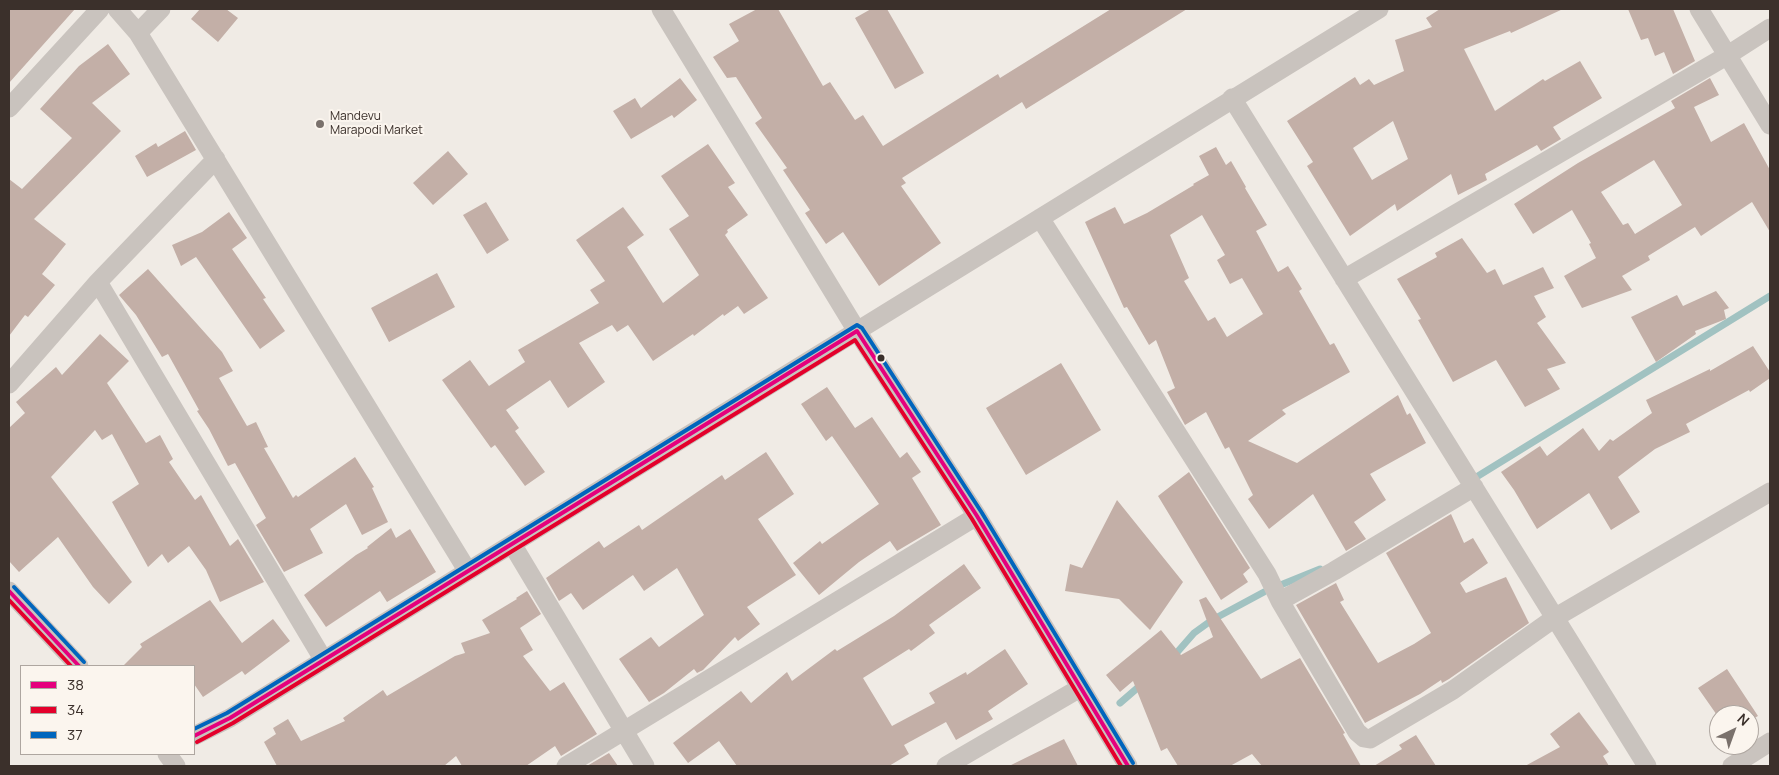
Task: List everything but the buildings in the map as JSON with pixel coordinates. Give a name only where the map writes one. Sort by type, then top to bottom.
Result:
[{"type":"street","points":[[9,108],[100,9]]},
{"type":"street","points":[[117,9],[138,33],[467,570]]},
{"type":"street","points":[[138,33],[161,9]]},
{"type":"street","points":[[661,9],[857,331],[976,516],[1128,766]]},
{"type":"street","points":[[195,736],[230,718],[1379,9]]},
{"type":"street","points":[[1699,9],[1770,125]]},
{"type":"street","points":[[1344,279],[1728,55],[1770,28]]},
{"type":"street","points":[[1232,98],[1647,766]]},
{"type":"street","points":[[9,384],[98,282],[216,159]]},
{"type":"street","points":[[1040,218],[1267,574],[1280,601],[1357,732],[1364,738],[1370,739],[1452,690],[1556,618],[1770,492]]},
{"type":"street","points":[[98,282],[323,659]]},
{"type":"street","points":[[1280,601],[1474,487]]},
{"type":"street","points":[[566,766],[976,516]]},
{"type":"street","points":[[512,544],[645,766]]},
{"type":"street","points":[[9,591],[78,665]]},
{"type":"street","points":[[946,766],[1080,688]]},
{"type":"street","points":[[1732,766],[1770,742]]},
{"type":"street","points":[[169,755],[176,766]]},
{"type":"waterway","points":[[1478,476],[1770,296]]},
{"type":"waterway","points":[[1278,586],[1320,569]]},
{"type":"waterway","points":[[1173,657],[1194,633],[1212,620],[1264,592]]},
{"type":"waterway","points":[[1120,703],[1142,684]]},
{"type":"transit line","name":"37","points":[[195,729],[227,713],[857,325],[862,328],[982,513],[1133,763]]},
{"type":"transit line","name":"38","points":[[195,736],[230,718],[857,331],[977,516],[1128,766]]},
{"type":"transit line","name":"34","points":[[197,742],[233,723],[855,340],[972,519],[1121,766]]},
{"type":"transit line","name":"37","points":[[14,587],[84,662]]},
{"type":"transit line","name":"38","points":[[9,591],[78,665]]},
{"type":"transit line","name":"34","points":[[9,600],[70,665]]},
{"type":"place","name":"Mandevu Marapodi Market","points":[[320,124]]}]
